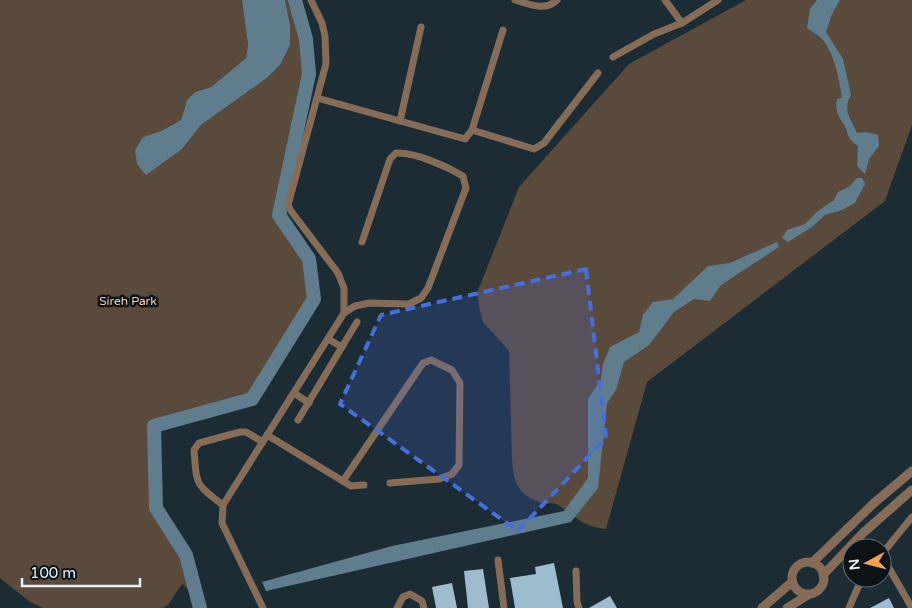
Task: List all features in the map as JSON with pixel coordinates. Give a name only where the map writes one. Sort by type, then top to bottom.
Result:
[{"type":"street","points":[[311,0],[322,24],[325,36],[326,64],[288,204],[291,211],[338,273],[344,288],[344,313]]},
{"type":"street","points":[[515,0],[541,7],[549,6],[557,0]]},
{"type":"street","points":[[665,0],[682,23]]},
{"type":"street","points":[[613,58],[654,34],[682,23],[718,0]]},
{"type":"street","points":[[400,121],[421,27]]},
{"type":"street","points":[[317,98],[466,139],[472,130],[503,30]]},
{"type":"street","points":[[472,130],[534,149],[544,143],[598,73]]},
{"type":"street","points":[[263,608],[222,523],[223,505],[344,313],[355,306],[369,303],[409,304],[421,298],[428,288],[466,188],[463,176],[454,170],[406,152],[396,153],[390,159],[362,242]]},
{"type":"street","points":[[298,420],[357,322]]},
{"type":"street","points":[[328,338],[342,347]]},
{"type":"street","points":[[343,481],[423,363],[431,360],[452,370],[460,383],[460,465],[452,474],[439,479],[390,483]]},
{"type":"street","points":[[294,393],[309,403]]},
{"type":"street","points":[[223,505],[203,490],[196,481],[194,450],[199,443],[240,432],[265,438],[351,486],[364,484]]},
{"type":"street","points":[[812,563],[874,503],[912,471]]},
{"type":"street","points":[[823,575],[862,534],[912,490]]},
{"type":"street","points":[[892,542],[912,517]]},
{"type":"street","points":[[498,560],[504,608]]},
{"type":"street","points":[[787,608],[822,587],[823,575],[819,567],[812,563],[804,563],[796,567],[792,574],[792,582],[796,590],[808,595]]},
{"type":"street","points":[[576,571],[577,602],[579,608]]},
{"type":"street","points":[[892,573],[912,608]]},
{"type":"street","points":[[762,608],[792,582]]},
{"type":"street","points":[[849,608],[858,588]]},
{"type":"street","points":[[397,608],[403,597],[410,594],[422,601],[424,608]]},
{"type":"highlighted area","points":[[586,269],[606,438],[518,531],[340,404],[381,315]]},
{"type":"green space","name":"Sireh Park","points":[[0,0],[242,0],[248,45],[246,58],[211,87],[195,92],[187,100],[181,120],[161,131],[143,137],[182,149],[201,125],[267,78],[280,65],[290,24],[285,0],[295,0],[306,39],[309,74],[279,215],[309,259],[314,299],[252,399],[154,426],[156,508],[186,555],[198,598],[182,584],[168,605],[163,608],[43,608],[30,602],[0,578]]},
{"type":"green space","points":[[746,0],[912,0],[912,125],[885,201],[647,382],[606,529],[590,526],[556,504],[543,503],[528,497],[516,482],[512,460],[509,351],[483,322],[477,293],[519,187],[629,64]]},
{"type":"water","points":[[242,0],[285,0],[290,24],[290,45],[280,65],[267,78],[201,125],[182,149],[146,175],[137,164],[135,150],[143,137],[161,131],[181,120],[187,100],[195,92],[211,87],[246,58],[248,45]]},
{"type":"water","points":[[817,0],[840,0],[832,14],[826,32],[843,59],[851,95],[847,105],[848,114],[857,133],[866,132],[878,135],[879,146],[869,159],[865,174],[857,166],[858,146],[849,138],[837,112],[837,99],[842,98],[833,60],[823,40],[807,28],[810,9]]},
{"type":"water","points":[[857,178],[862,178],[865,184],[855,203],[842,210],[825,215],[812,227],[788,242],[782,238],[787,230],[805,224],[818,211],[834,200],[838,192],[850,186]]},
{"type":"water","points":[[777,242],[779,247],[721,285],[710,301],[694,299],[674,312],[649,345],[624,362],[616,390],[607,403],[598,488],[571,522],[266,591],[262,582],[392,546],[564,511],[588,478],[588,399],[601,379],[603,364],[610,347],[639,332],[643,315],[653,302],[673,299],[708,266],[730,263]]},
{"type":"building","points":[[554,563],[563,608],[515,608],[510,578],[536,574],[535,567]]},
{"type":"building","points":[[483,569],[489,608],[468,608],[464,571]]},
{"type":"building","points":[[452,583],[457,608],[436,608],[432,587]]},
{"type":"building","points":[[610,596],[617,608],[589,608]]},
{"type":"building","points":[[889,598],[894,608],[870,608]]},
{"type":"waterway","points":[[200,608],[186,555],[156,508],[154,426],[252,399],[314,299],[309,259],[279,215],[309,74],[306,39],[295,0]]}]
